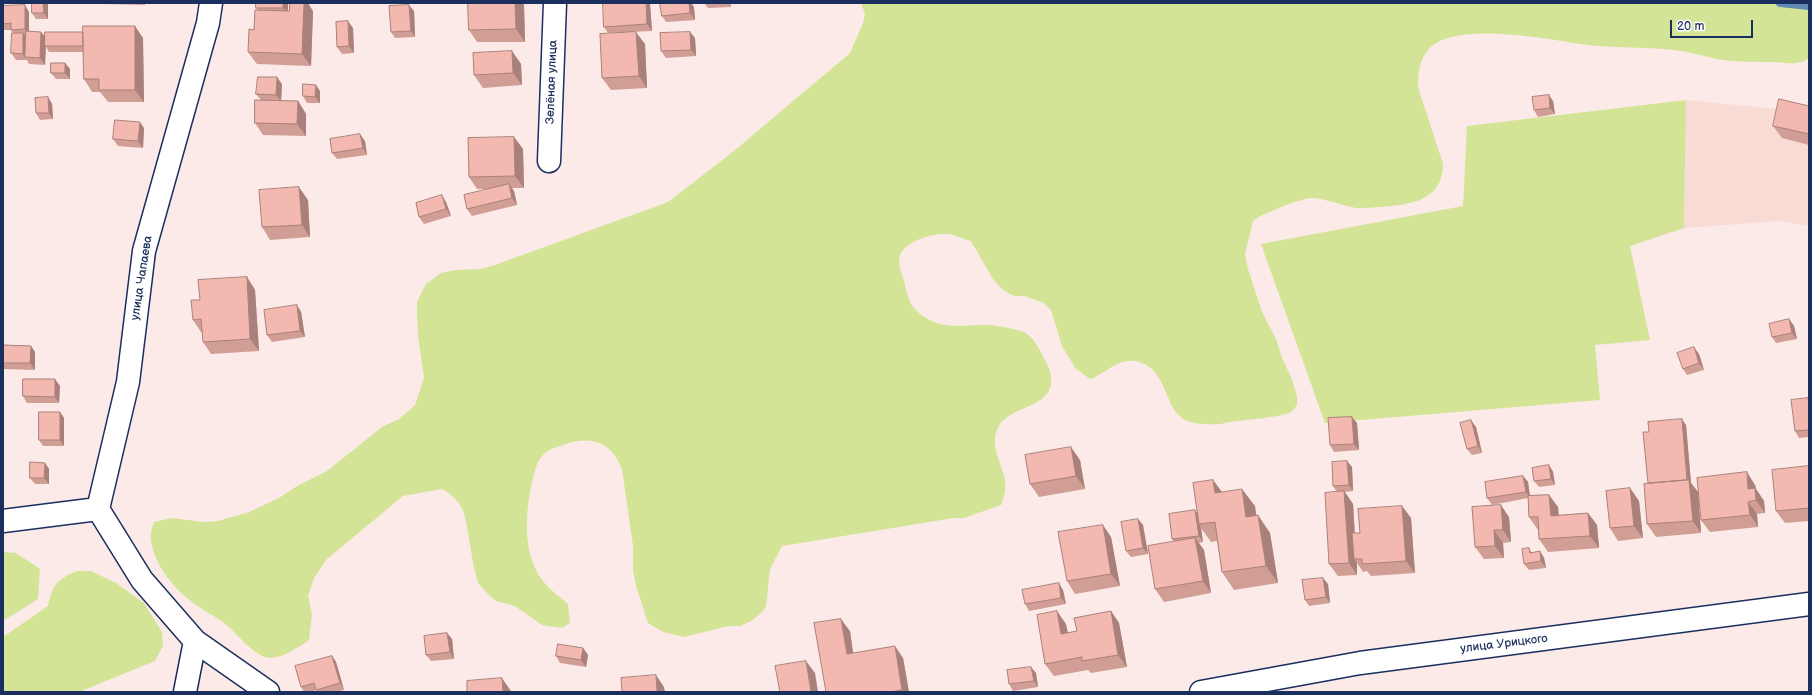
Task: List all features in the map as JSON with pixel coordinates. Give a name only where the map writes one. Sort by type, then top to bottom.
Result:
[{"type":"street","name":"улица Чапаева","points":[[98,509],[128,382],[144,251],[208,23],[211,3]]},
{"type":"street","name":"Зелёная улица","points":[[550,161],[555,3]]},
{"type":"street","points":[[3,520],[98,509],[142,580],[195,641],[268,692]]},
{"type":"street","name":"улица Урицкого","points":[[1201,692],[1360,663],[1809,604]]},
{"type":"street","points":[[185,692],[195,641]]},
{"type":"shaded area","points":[[1686,100],[1809,112],[1809,226],[1780,221],[1684,228]]},
{"type":"green space","points":[[861,3],[1809,3],[1809,58],[1805,61],[1792,63],[1729,61],[1669,49],[1593,46],[1504,34],[1462,35],[1445,39],[1432,46],[1422,60],[1418,76],[1418,87],[1443,164],[1441,176],[1437,186],[1431,193],[1422,199],[1402,205],[1362,208],[1310,198],[1281,207],[1264,214],[1253,221],[1245,254],[1248,269],[1262,312],[1276,339],[1297,396],[1297,405],[1287,414],[1220,424],[1201,424],[1187,421],[1177,413],[1172,406],[1155,372],[1148,366],[1139,362],[1125,361],[1119,363],[1090,379],[1075,368],[1062,346],[1051,310],[1044,303],[1024,296],[1014,296],[1002,289],[993,279],[971,241],[948,234],[921,238],[908,245],[903,250],[899,258],[907,295],[916,310],[928,319],[945,325],[991,325],[1023,332],[1033,340],[1039,348],[1048,366],[1051,380],[1049,390],[1043,398],[1005,419],[996,432],[996,451],[1005,483],[1001,505],[964,518],[954,518],[782,546],[770,569],[766,607],[751,621],[740,626],[729,626],[684,637],[663,632],[648,623],[636,586],[633,570],[633,546],[622,469],[612,452],[606,446],[591,441],[573,442],[553,448],[544,454],[535,469],[529,499],[527,536],[532,560],[536,571],[543,581],[568,604],[570,623],[562,628],[542,625],[515,606],[496,601],[478,583],[463,510],[450,494],[442,489],[403,496],[326,560],[314,578],[308,596],[312,614],[309,640],[286,654],[271,658],[265,657],[254,651],[228,626],[192,602],[171,583],[160,566],[153,549],[151,536],[154,522],[172,518],[203,522],[218,521],[249,512],[279,498],[297,486],[327,471],[382,427],[399,419],[415,405],[424,378],[418,335],[417,302],[426,284],[441,273],[455,270],[481,269],[495,265],[668,202],[734,151],[850,53],[863,23],[865,14]]},
{"type":"green space","points":[[1686,100],[1684,228],[1630,246],[1650,340],[1595,345],[1600,400],[1325,423],[1261,244],[1463,206],[1467,126]]},
{"type":"green space","points":[[3,552],[16,553],[40,569],[38,599],[3,621]]},
{"type":"green space","points":[[77,571],[91,571],[116,583],[144,603],[162,632],[163,646],[155,661],[79,692],[3,692],[3,637],[48,606],[54,588],[60,580]]},
{"type":"building","points":[[32,3],[43,3],[44,13],[32,13]]},
{"type":"building","points":[[256,3],[283,3],[283,8],[256,8]]},
{"type":"building","points":[[290,3],[304,3],[302,54],[248,52],[249,29],[254,30],[255,10],[289,11]]},
{"type":"building","points":[[468,3],[515,3],[516,29],[469,30]]},
{"type":"building","points":[[603,3],[646,3],[647,24],[604,27]]},
{"type":"building","points":[[660,3],[689,3],[690,13],[662,16]]},
{"type":"building","points":[[25,5],[25,29],[11,30],[11,23],[3,24],[3,6]]},
{"type":"building","points":[[409,5],[411,31],[391,32],[389,6]]},
{"type":"building","points":[[348,21],[349,46],[337,47],[336,22]]},
{"type":"building","points":[[83,26],[135,26],[135,90],[99,90],[99,79],[84,79]]},
{"type":"building","points":[[26,31],[41,32],[40,58],[25,57]]},
{"type":"building","points":[[45,32],[83,32],[83,46],[45,46]]},
{"type":"building","points":[[636,32],[639,76],[602,78],[600,34]]},
{"type":"building","points":[[690,32],[691,50],[661,51],[660,33]]},
{"type":"building","points":[[12,33],[23,33],[23,54],[11,53]]},
{"type":"building","points":[[512,51],[513,73],[474,75],[473,53]]},
{"type":"building","points":[[51,63],[65,63],[65,73],[51,73]]},
{"type":"building","points":[[258,77],[277,77],[276,95],[256,94]]},
{"type":"building","points":[[303,84],[316,85],[315,97],[303,96]]},
{"type":"building","points":[[1549,95],[1550,108],[1534,110],[1532,97]]},
{"type":"building","points":[[48,97],[49,113],[36,113],[35,98]]},
{"type":"building","points":[[1779,99],[1809,106],[1809,134],[1773,126]]},
{"type":"building","points":[[255,100],[298,101],[297,124],[255,123]]},
{"type":"building","points":[[115,120],[140,122],[138,141],[113,139]]},
{"type":"building","points":[[360,134],[363,148],[332,153],[330,139]]},
{"type":"building","points":[[514,137],[515,176],[469,177],[468,138]]},
{"type":"building","points":[[509,184],[512,198],[467,209],[464,195]]},
{"type":"building","points":[[299,187],[302,225],[262,227],[259,190]]},
{"type":"building","points":[[442,195],[446,209],[419,217],[416,203]]},
{"type":"building","points":[[247,277],[250,339],[203,342],[201,319],[193,320],[191,300],[200,300],[198,280]]},
{"type":"building","points":[[297,305],[300,331],[267,335],[264,310]]},
{"type":"building","points":[[1789,319],[1792,333],[1772,337],[1769,324]]},
{"type":"building","points":[[3,345],[31,346],[30,363],[3,363]]},
{"type":"building","points":[[1694,347],[1699,363],[1683,369],[1677,353]]},
{"type":"building","points":[[23,379],[55,379],[55,397],[23,396]]},
{"type":"building","points":[[1808,398],[1809,430],[1795,431],[1791,400]]},
{"type":"building","points":[[39,412],[60,412],[60,440],[39,440]]},
{"type":"building","points":[[1352,417],[1354,444],[1330,445],[1328,418]]},
{"type":"building","points":[[1682,419],[1687,480],[1648,483],[1643,432],[1649,432],[1648,422]]},
{"type":"building","points":[[1471,420],[1478,446],[1467,449],[1460,423]]},
{"type":"building","points":[[1071,447],[1076,476],[1030,484],[1025,455]]},
{"type":"building","points":[[1347,461],[1349,485],[1333,486],[1332,462]]},
{"type":"building","points":[[30,462],[45,463],[44,478],[30,478]]},
{"type":"building","points":[[1549,465],[1551,479],[1534,481],[1532,468]]},
{"type":"building","points":[[1809,466],[1809,508],[1776,511],[1772,470]]},
{"type":"building","points":[[1747,472],[1748,489],[1755,488],[1756,500],[1748,502],[1750,515],[1701,520],[1697,478]]},
{"type":"building","points":[[1523,476],[1526,492],[1487,498],[1485,482]]},
{"type":"building","points":[[1213,480],[1215,493],[1242,489],[1246,517],[1258,515],[1266,566],[1222,572],[1215,522],[1199,524],[1193,483]]},
{"type":"building","points":[[1689,480],[1693,521],[1647,524],[1644,484]]},
{"type":"building","points":[[1630,488],[1634,526],[1610,528],[1606,491]]},
{"type":"building","points":[[1344,491],[1349,563],[1329,564],[1325,493]]},
{"type":"building","points":[[1549,495],[1551,516],[1588,513],[1590,536],[1539,539],[1538,517],[1529,517],[1528,496]]},
{"type":"building","points":[[1501,505],[1503,530],[1494,530],[1495,546],[1475,547],[1472,507]]},
{"type":"building","points":[[1402,506],[1406,561],[1362,564],[1362,559],[1354,559],[1352,533],[1360,533],[1358,509]]},
{"type":"building","points":[[1195,510],[1199,536],[1172,539],[1169,514]]},
{"type":"building","points":[[1138,519],[1143,548],[1126,551],[1121,522]]},
{"type":"building","points":[[1103,525],[1111,574],[1067,581],[1058,532]]},
{"type":"building","points":[[1195,538],[1203,581],[1155,589],[1148,546]]},
{"type":"building","points":[[1529,548],[1530,553],[1540,551],[1541,561],[1524,564],[1522,549]]},
{"type":"building","points":[[1323,578],[1326,597],[1305,600],[1302,580]]},
{"type":"building","points":[[1059,583],[1061,598],[1025,604],[1022,590]]},
{"type":"building","points":[[1057,611],[1061,634],[1077,631],[1074,618],[1111,611],[1118,655],[1082,661],[1082,657],[1045,664],[1037,615]]},
{"type":"building","points":[[841,619],[847,654],[895,646],[902,690],[890,692],[826,692],[814,623]]},
{"type":"building","points":[[447,633],[450,652],[426,655],[424,636]]},
{"type":"building","points":[[558,644],[583,648],[581,660],[556,656]]},
{"type":"building","points":[[332,656],[340,683],[316,690],[314,683],[301,687],[295,666]]},
{"type":"building","points":[[806,661],[811,692],[780,692],[775,666]]},
{"type":"building","points":[[1031,667],[1034,681],[1009,684],[1007,670]]},
{"type":"building","points":[[656,675],[657,692],[622,692],[621,678]]},
{"type":"building","points":[[502,678],[503,692],[467,692],[467,681]]},
{"type":"waterway","points":[[1780,3],[1809,6]]}]
